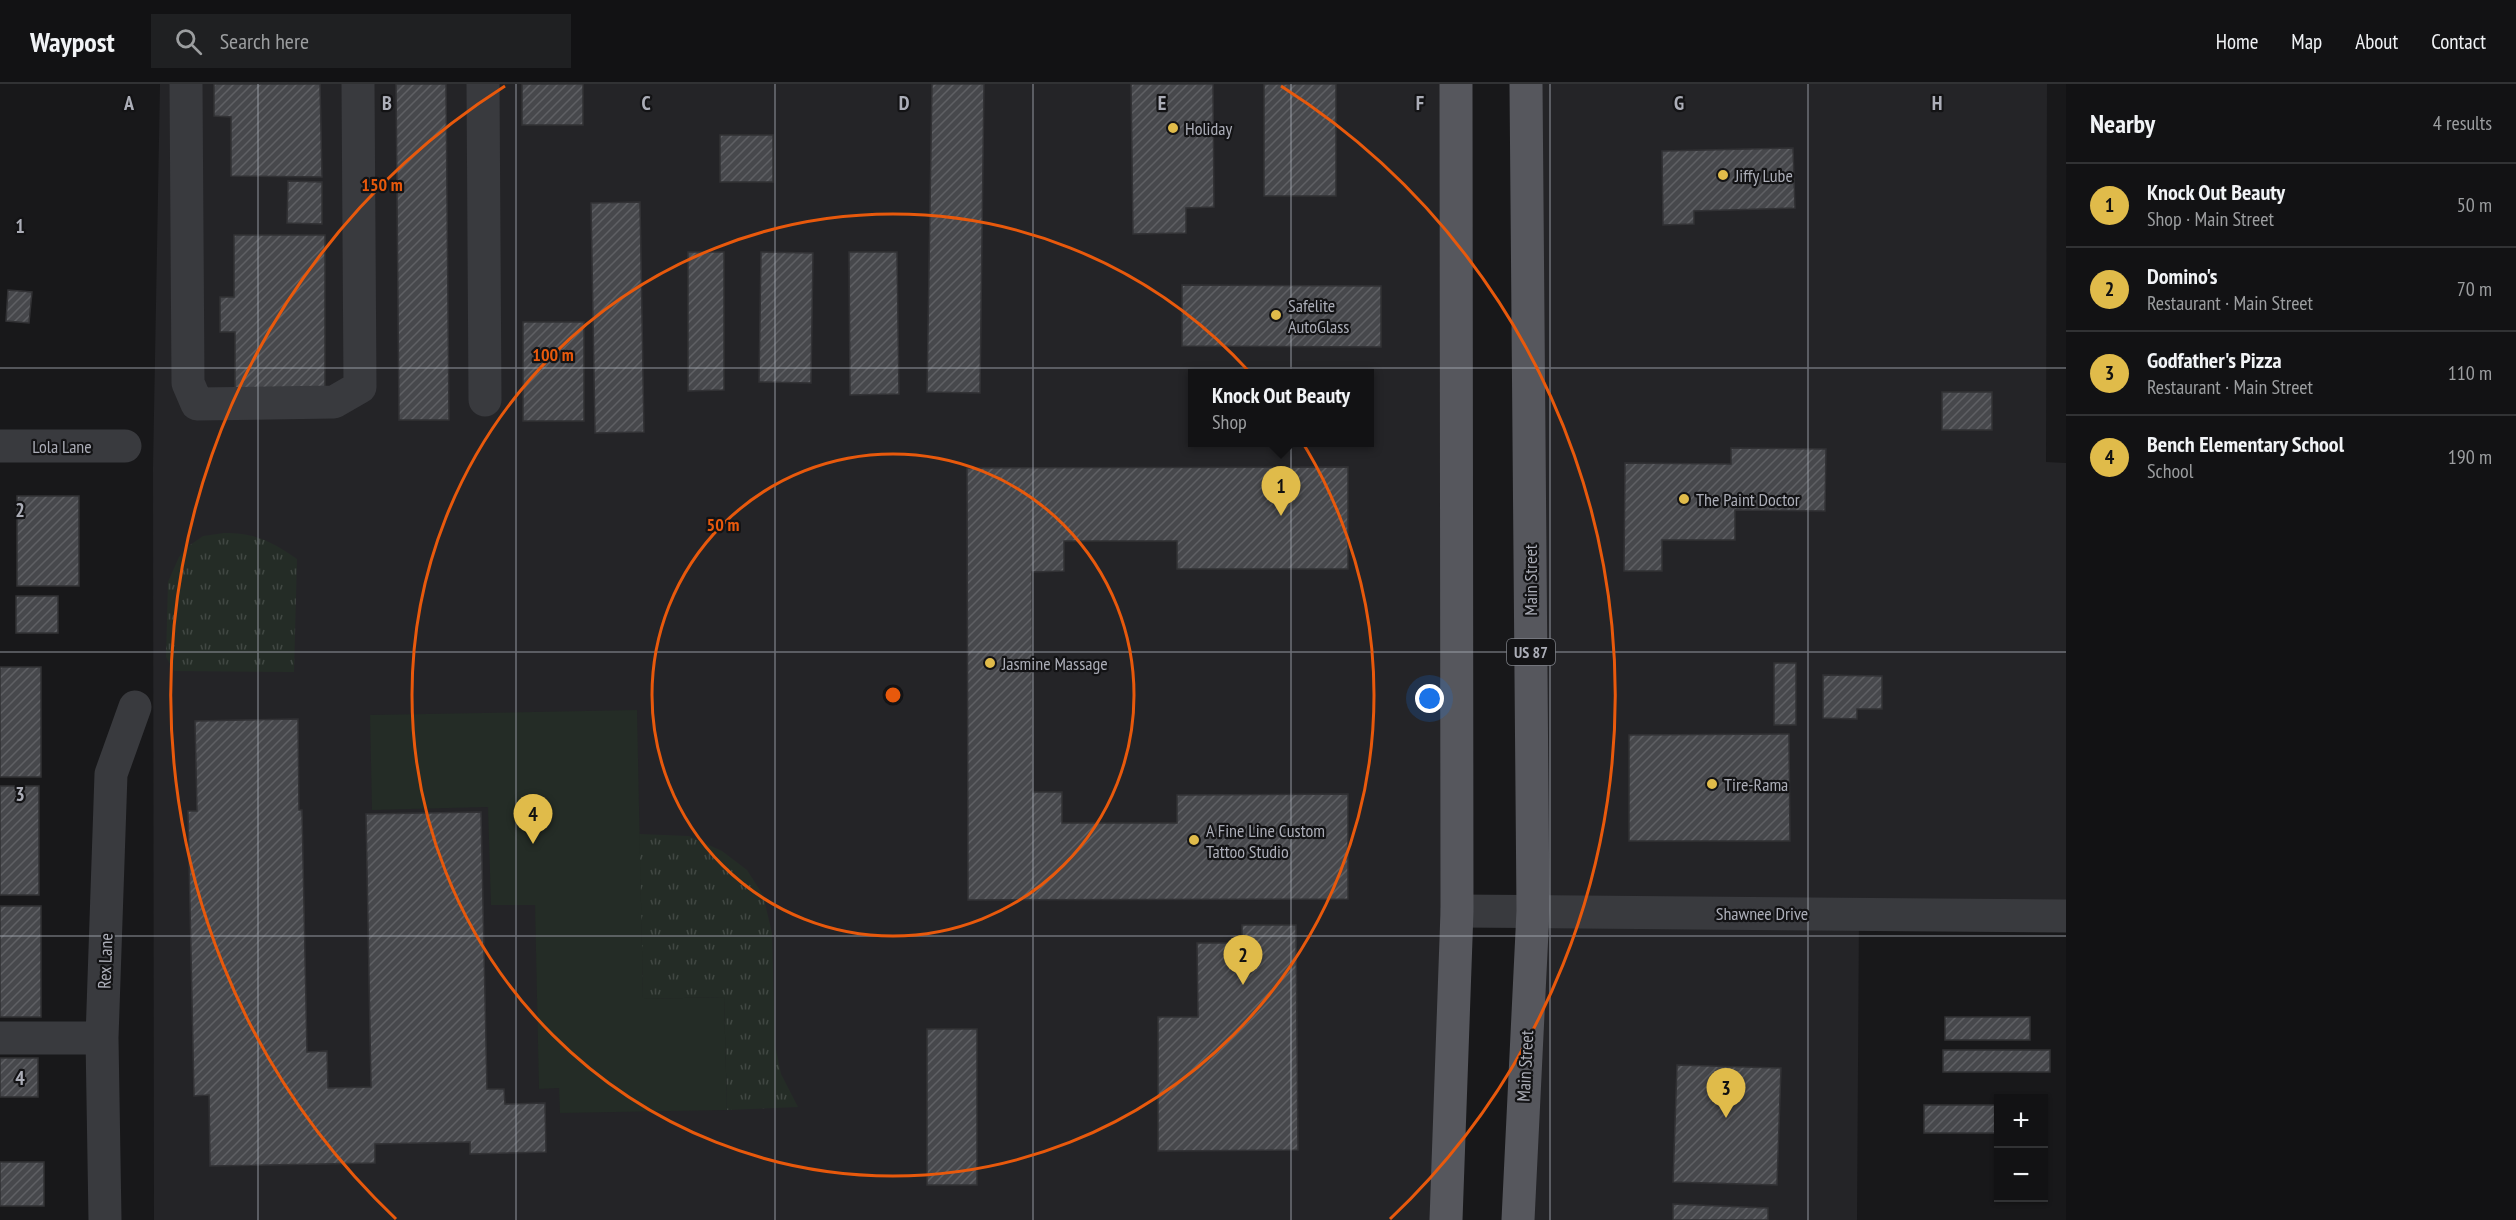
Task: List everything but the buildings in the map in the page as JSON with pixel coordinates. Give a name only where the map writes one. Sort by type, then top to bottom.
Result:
[{"type":"main road","points":[[1446,1220],[1457,911],[1456,84]]},
{"type":"main road","name":"Main Street","points":[[1518,1220],[1533,911],[1527,84]]},
{"type":"street","points":[[186,84],[188,383],[197,404],[334,402],[360,387],[358,84]]},
{"type":"street","points":[[483,84],[485,400]]},
{"type":"street","name":"Lola Lane","points":[[0,446],[125,447]]},
{"type":"street","name":"Rex Lane","points":[[105,1220],[102,1038],[111,774],[135,707]]},
{"type":"street","name":"Shawnee Drive","points":[[1457,911],[2066,916]]},
{"type":"street","points":[[0,1038],[102,1038]]},
{"type":"shaded area","points":[[160,84],[1456,84],[1446,1220],[154,1220],[153,468]]},
{"type":"shaded area","points":[[1526,84],[2047,84],[2046,462],[2066,463],[2066,916],[1859,914],[1857,1220],[1518,1220]]},
{"type":"green space","points":[[224,533],[254,536],[279,547],[297,559],[294,672],[174,671],[166,657],[168,582],[179,557],[203,536]]},
{"type":"green space","points":[[637,710],[643,999],[724,997],[727,1110],[560,1113],[559,1088],[539,1089],[535,905],[491,905],[488,807],[372,810],[370,715]]},
{"type":"green space","points":[[639,834],[689,836],[722,851],[747,870],[763,895],[772,933],[775,1045],[781,1074],[798,1107],[727,1110],[724,997],[643,999]]},
{"type":"place","name":"Holiday","points":[[1173,128]]},
{"type":"place","name":"Jiffy Lube","points":[[1723,175]]},
{"type":"place","name":"Safelite AutoGlass","points":[[1276,315]]},
{"type":"place","name":"The Paint Doctor","points":[[1684,499]]},
{"type":"place","name":"Knock Out Beauty","points":[[1281,516]]},
{"type":"place","name":"Jasmine Massage","points":[[990,663]]},
{"type":"place","name":"Tire-Rama","points":[[1712,784]]},
{"type":"place","name":"A Fine Line Custom Tattoo Studio","points":[[1194,840]]},
{"type":"place","name":"Bench Elementary School","points":[[533,844]]},
{"type":"place","name":"Domino's","points":[[1243,985]]},
{"type":"place","name":"Godfather's Pizza","points":[[1726,1118]]}]
